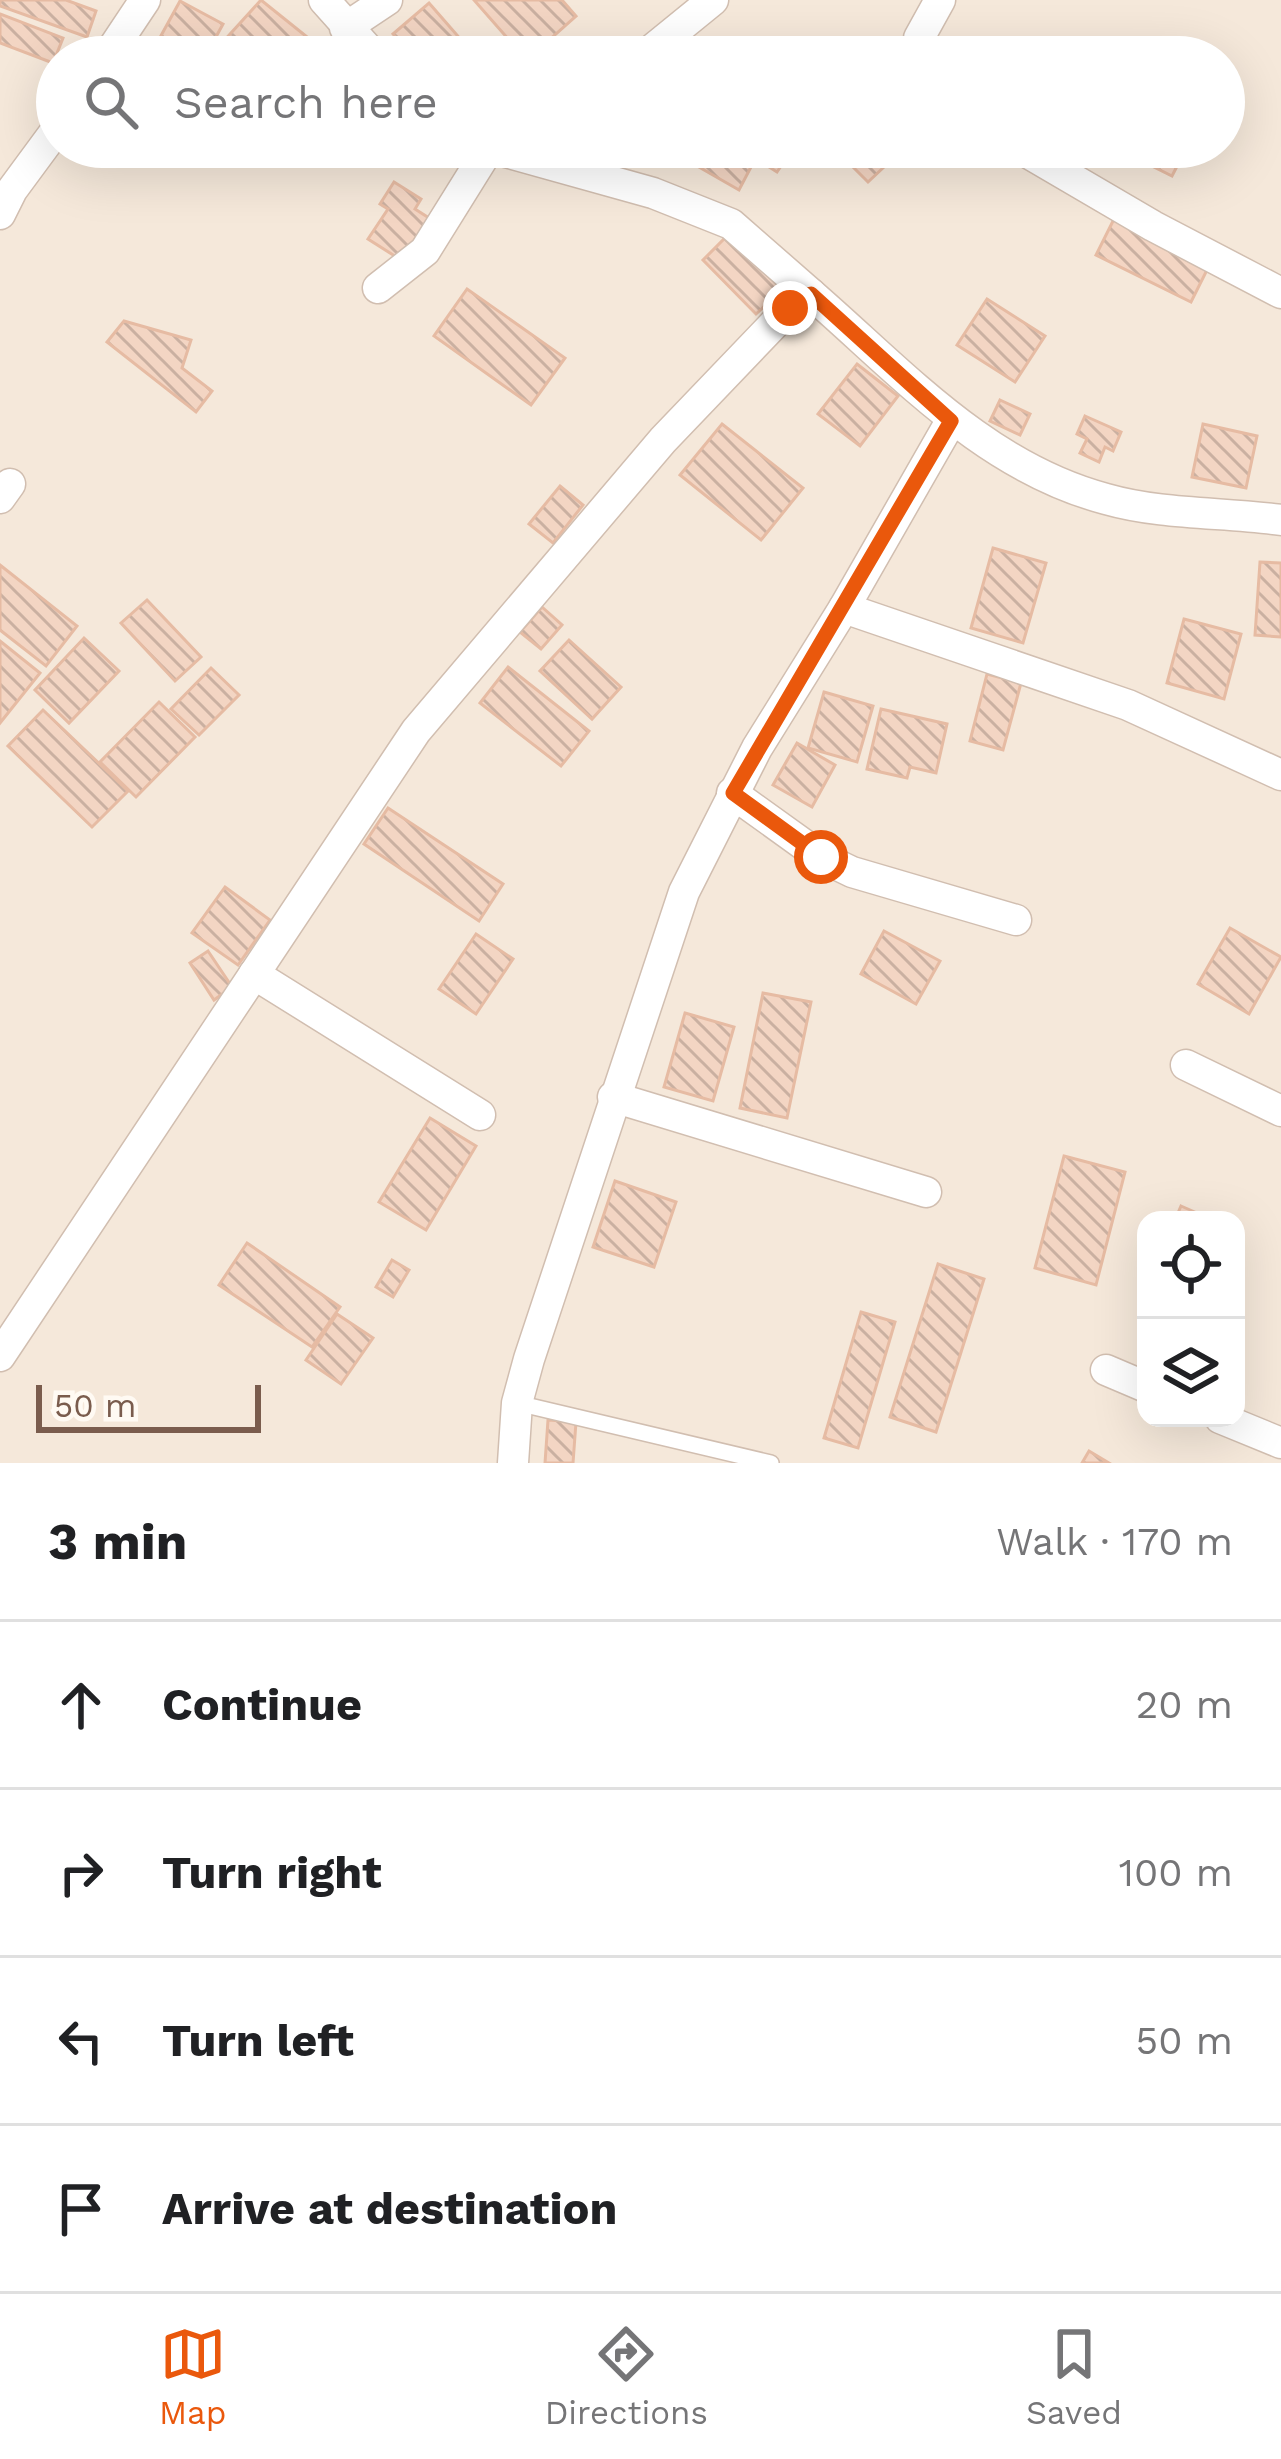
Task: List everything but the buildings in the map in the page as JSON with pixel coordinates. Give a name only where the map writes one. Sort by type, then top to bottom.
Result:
[{"type":"street","points":[[121,36],[145,0]]},
{"type":"street","points":[[324,0],[353,36]]},
{"type":"street","points":[[345,28],[387,0]]},
{"type":"street","points":[[669,36],[713,0]]},
{"type":"street","points":[[920,36],[940,0]]},
{"type":"street","points":[[0,214],[36,157]]},
{"type":"street","points":[[378,288],[425,251],[483,168]]},
{"type":"street","points":[[561,168],[652,193],[731,224],[951,421],[1054,480],[1106,500],[1281,520]]},
{"type":"street","points":[[1054,168],[1281,293]]},
{"type":"street","points":[[0,1356],[416,731],[663,440],[800,298],[811,294]]},
{"type":"street","points":[[514,1463],[517,1403],[613,1097],[684,892],[733,793],[951,421]]},
{"type":"street","points":[[844,608],[1128,705],[1281,775]]},
{"type":"street","points":[[733,793],[821,857],[852,872],[1016,920]]},
{"type":"street","points":[[254,974],[481,1115]]},
{"type":"street","points":[[1186,1065],[1281,1111]]},
{"type":"street","points":[[613,1097],[926,1192]]},
{"type":"street","points":[[1106,1370],[1137,1383]]},
{"type":"street","points":[[1242,1427],[1281,1443]]},
{"type":"lane","points":[[517,1403],[770,1463]]},
{"type":"shaded area","points":[[0,0],[1281,0],[1281,1463],[0,1463]]},
{"type":"route","points":[[790,308],[811,294],[951,421],[733,793],[821,857]]}]
